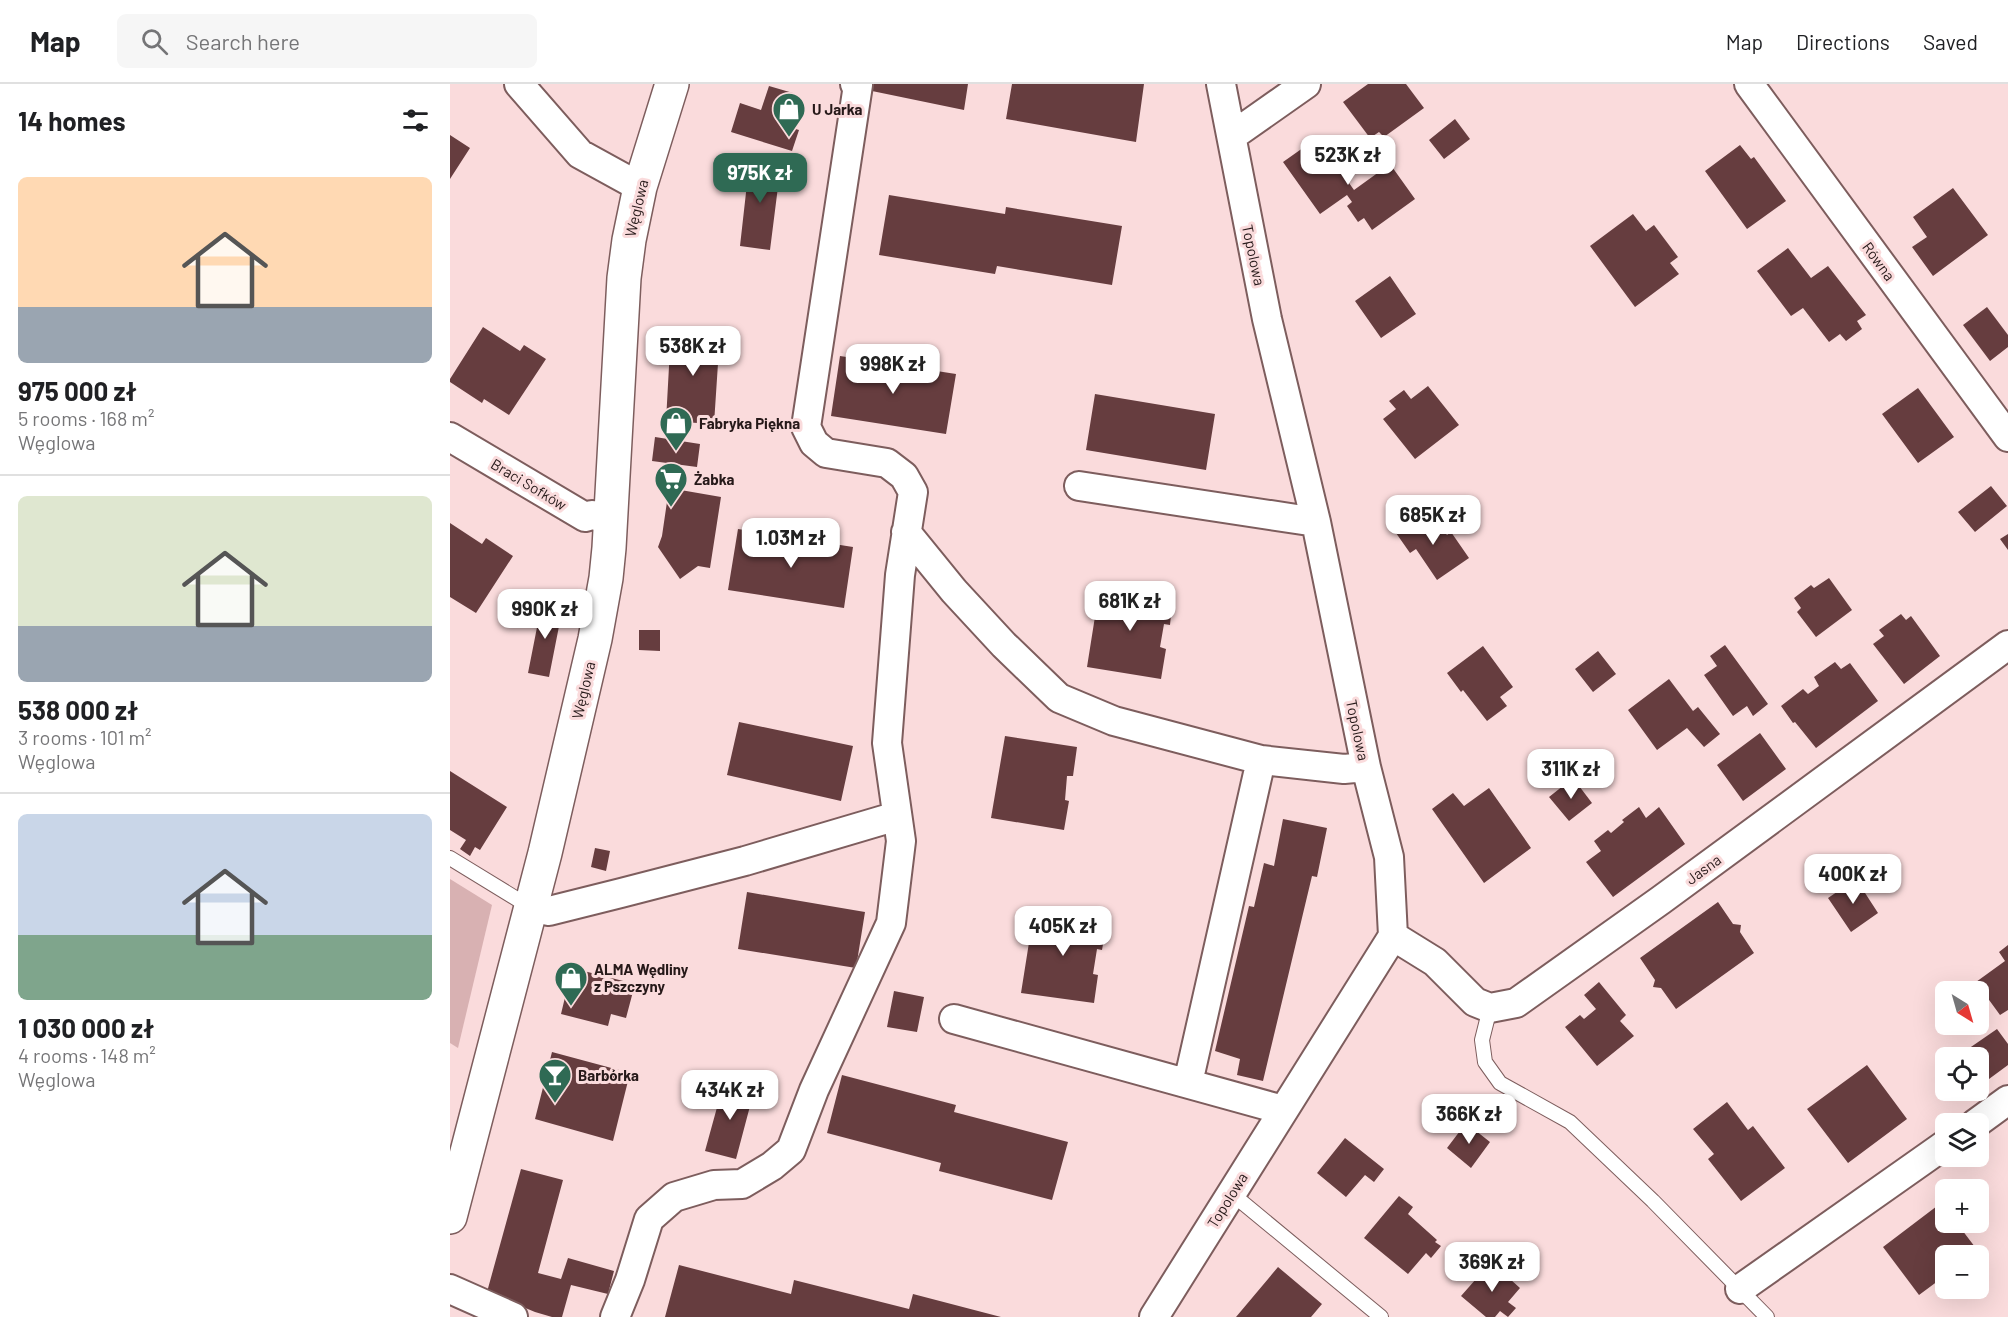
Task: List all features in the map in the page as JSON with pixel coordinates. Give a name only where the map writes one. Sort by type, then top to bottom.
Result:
[{"type":"street","points":[[519,84],[580,154],[640,187]]},
{"type":"street","name":"Węglowa","points":[[451,1208],[545,853],[595,639],[606,578],[624,278],[629,240],[640,187],[672,84]]},
{"type":"street","points":[[615,1317],[650,1219],[674,1197],[714,1185],[742,1184],[772,1167],[791,1150],[814,1090],[891,923],[901,841],[887,743],[900,575],[913,492],[904,476],[887,463],[826,453],[814,443],[806,427],[858,85],[855,84]]},
{"type":"street","name":"Topolowa","points":[[1154,1317],[1394,936],[1389,857],[1366,767],[1316,522],[1267,319],[1221,84]]},
{"type":"street","points":[[1232,136],[1306,84]]},
{"type":"street","name":"Równa","points":[[1749,84],[2008,437]]},
{"type":"street","name":"Braci Sofków","points":[[450,437],[585,517],[592,515],[611,519]]},
{"type":"street","points":[[1079,486],[1316,522]]},
{"type":"street","points":[[906,532],[954,591],[1004,645],[1059,698],[1114,721],[1261,759],[1344,769],[1366,767]]},
{"type":"street","name":"Jasna","points":[[1490,1008],[1516,1003],[1671,893],[2008,645]]},
{"type":"street","points":[[1188,1083],[1261,759]]},
{"type":"street","points":[[530,907],[549,911],[745,861],[897,816]]},
{"type":"street","points":[[1394,936],[1435,962],[1475,1002],[1490,1008]]},
{"type":"street","points":[[954,1019],[1283,1110]]},
{"type":"street","points":[[1989,1114],[2008,1100]]},
{"type":"street","points":[[1740,1289],[1935,1152]]},
{"type":"street","points":[[450,1289],[513,1317]]},
{"type":"lane","points":[[450,858],[530,907]]},
{"type":"lane","points":[[1490,1008],[1482,1040],[1485,1062],[1500,1083],[1570,1122],[1767,1317]]},
{"type":"lane","points":[[1231,1193],[1381,1317]]},
{"type":"shaded area","points":[[450,879],[492,905],[458,1048],[450,1043]]},
{"type":"building","points":[[873,84],[968,84],[964,110],[872,91]]},
{"type":"building","points":[[1012,84],[1144,84],[1136,142],[1006,119]]},
{"type":"building","points":[[1368,84],[1406,84],[1424,108],[1384,137],[1379,132],[1370,138],[1343,102]]},
{"type":"building","points":[[769,86],[793,93],[783,125],[799,130],[792,151],[731,132],[740,103],[761,110]]},
{"type":"building","points":[[1455,119],[1470,139],[1444,159],[1429,140]]},
{"type":"building","points":[[450,135],[470,148],[450,179]]},
{"type":"building","points":[[1317,138],[1354,190],[1390,164],[1415,199],[1372,230],[1364,218],[1358,222],[1347,206],[1352,202],[1347,195],[1320,214],[1283,162]]},
{"type":"building","points":[[1740,145],[1751,159],[1754,157],[1786,201],[1747,229],[1705,171]]},
{"type":"building","points":[[750,157],[781,163],[770,250],[740,246]]},
{"type":"building","points":[[1953,188],[1988,235],[1933,276],[1912,247],[1927,237],[1913,217]]},
{"type":"building","points":[[889,195],[1005,214],[1006,207],[1122,226],[1112,285],[997,266],[995,274],[879,255]]},
{"type":"building","points":[[1633,214],[1646,231],[1654,225],[1678,257],[1670,263],[1679,274],[1635,307],[1590,246]]},
{"type":"building","points":[[1788,248],[1811,278],[1828,266],[1866,315],[1857,321],[1862,329],[1846,341],[1840,334],[1829,342],[1803,308],[1791,316],[1757,271]]},
{"type":"building","points":[[1390,276],[1416,314],[1381,338],[1355,301]]},
{"type":"building","points":[[1987,307],[2008,335],[2008,347],[1990,361],[1963,325]]},
{"type":"building","points":[[483,327],[520,351],[524,345],[546,359],[509,415],[484,399],[482,403],[450,382]]},
{"type":"building","points":[[671,330],[720,333],[714,424],[666,421]]},
{"type":"building","points":[[840,356],[956,374],[946,434],[831,416]]},
{"type":"building","points":[[1428,386],[1459,425],[1415,459],[1383,419],[1396,409],[1389,401],[1404,390],[1411,399]]},
{"type":"building","points":[[1918,388],[1954,437],[1918,463],[1882,414]]},
{"type":"building","points":[[1095,394],[1215,414],[1206,470],[1086,450]]},
{"type":"building","name":"Fabryka Piękna","points":[[655,437],[700,444],[697,467],[652,461]]},
{"type":"building","points":[[1991,486],[2007,506],[1975,532],[1958,512]]},
{"type":"building","points":[[669,488],[721,497],[710,568],[698,566],[680,579],[658,547],[662,536]]},
{"type":"building","points":[[1419,517],[1425,518],[1429,523],[1434,519],[1447,535],[1451,532],[1469,558],[1437,580],[1416,549],[1410,553],[1396,533]]},
{"type":"building","points":[[450,523],[482,544],[486,538],[513,556],[476,613],[450,597]]},
{"type":"building","points":[[738,529],[853,547],[844,608],[728,590]]},
{"type":"building","points":[[2008,534],[2008,550],[2000,539]]},
{"type":"building","points":[[1829,578],[1852,610],[1816,637],[1797,612],[1801,608],[1794,598],[1811,585],[1814,588]]},
{"type":"building","points":[[1100,585],[1173,595],[1170,625],[1164,624],[1160,647],[1166,649],[1161,679],[1087,667]]},
{"type":"building","points":[[542,602],[559,605],[558,610],[562,611],[549,677],[528,673]]},
{"type":"building","points":[[1901,614],[1906,620],[1911,616],[1940,656],[1904,684],[1873,644],[1884,636],[1879,630]]},
{"type":"building","points":[[639,630],[660,630],[660,651],[639,650]]},
{"type":"building","points":[[1725,645],[1768,704],[1753,716],[1747,706],[1733,716],[1704,675],[1717,666],[1710,656]]},
{"type":"building","points":[[1483,646],[1513,687],[1500,697],[1507,706],[1487,721],[1447,673]]},
{"type":"building","points":[[1598,651],[1616,674],[1593,692],[1575,669]]},
{"type":"building","points":[[1835,662],[1841,669],[1850,663],[1878,701],[1816,748],[1781,706],[1803,689],[1808,694],[1819,686],[1814,677]]},
{"type":"building","points":[[1669,679],[1693,711],[1698,707],[1720,734],[1704,747],[1687,728],[1657,750],[1628,710]]},
{"type":"building","points":[[739,722],[853,746],[841,801],[727,775]]},
{"type":"building","points":[[1760,733],[1786,769],[1743,801],[1717,765]]},
{"type":"building","points":[[1005,736],[1077,747],[1073,776],[1067,776],[1065,800],[1069,801],[1064,830],[991,818]]},
{"type":"building","points":[[450,771],[507,807],[480,850],[475,847],[470,856],[460,849],[466,840],[450,830]]},
{"type":"building","points":[[1573,778],[1592,803],[1569,821],[1549,797]]},
{"type":"building","points":[[1489,788],[1531,848],[1484,883],[1432,809],[1453,793],[1464,806]]},
{"type":"building","points":[[1639,807],[1646,818],[1659,807],[1685,844],[1613,897],[1586,862],[1601,851],[1594,841],[1608,830],[1611,833],[1624,822],[1622,820]]},
{"type":"building","points":[[1283,819],[1327,828],[1317,877],[1312,876],[1263,1081],[1237,1075],[1240,1059],[1215,1051],[1249,906],[1254,907],[1264,863],[1274,866]]},
{"type":"building","points":[[595,848],[610,851],[606,871],[591,867]]},
{"type":"building","points":[[1856,879],[1878,913],[1851,932],[1828,898]]},
{"type":"building","points":[[747,892],[865,912],[856,968],[738,949]]},
{"type":"building","points":[[1718,902],[1733,924],[1741,925],[1740,932],[1754,953],[1676,1009],[1661,988],[1653,987],[1655,980],[1640,958]]},
{"type":"building","points":[[1034,911],[1107,921],[1102,950],[1097,949],[1093,974],[1098,975],[1094,1003],[1021,993]]},
{"type":"building","points":[[2008,945],[2008,1010],[2000,1015],[1989,1000],[1989,981],[1977,981],[2005,961],[1999,952]]},
{"type":"building","points":[[572,968],[635,984],[626,1018],[611,1014],[608,1026],[561,1014]]},
{"type":"building","points":[[1599,982],[1626,1015],[1620,1021],[1634,1036],[1597,1066],[1565,1027],[1580,1015],[1584,1019],[1596,1009],[1584,995]]},
{"type":"building","points":[[894,991],[924,997],[917,1032],[887,1027]]},
{"type":"building","points":[[1997,1029],[2008,1044],[2008,1065],[1989,1079],[1989,1047],[1971,1047]]},
{"type":"building","points":[[552,1052],[630,1073],[613,1141],[535,1119]]},
{"type":"building","points":[[1867,1065],[1907,1119],[1848,1163],[1807,1109]]},
{"type":"building","points":[[842,1075],[956,1105],[954,1112],[1068,1142],[1052,1200],[939,1171],[941,1163],[827,1133]]},
{"type":"building","points":[[724,1082],[754,1091],[736,1159],[705,1151]]},
{"type":"building","points":[[1727,1102],[1748,1130],[1753,1126],[1785,1168],[1741,1201],[1708,1159],[1714,1154],[1693,1129]]},
{"type":"building","points":[[1466,1123],[1490,1142],[1471,1168],[1447,1148]]},
{"type":"building","points":[[1345,1138],[1384,1169],[1374,1182],[1365,1175],[1346,1197],[1317,1173]]},
{"type":"building","points":[[521,1169],[563,1180],[538,1273],[561,1279],[568,1258],[614,1271],[608,1294],[571,1285],[562,1317],[552,1317],[535,1312],[487,1292]]},
{"type":"building","points":[[1399,1196],[1413,1207],[1408,1214],[1441,1246],[1431,1258],[1426,1253],[1408,1274],[1364,1238]]},
{"type":"building","points":[[1935,1208],[1935,1233],[1964,1233],[1973,1245],[1935,1245],[1935,1283],[1919,1295],[1883,1247]]},
{"type":"building","points":[[1491,1262],[1520,1288],[1508,1302],[1516,1308],[1508,1317],[1500,1311],[1495,1317],[1486,1317],[1461,1296]]},
{"type":"building","points":[[679,1265],[791,1294],[794,1280],[909,1309],[913,1294],[1001,1317],[665,1317]]},
{"type":"building","points":[[1278,1267],[1322,1304],[1311,1317],[1236,1317]]},
{"type":"place","name":"U Jarka","points":[[789,138]]},
{"type":"place","name":"Fabryka Piękna","points":[[676,452]]},
{"type":"place","name":"Żabka","points":[[671,508]]},
{"type":"place","name":"ALMA Wędliny z Pszczyny","points":[[571,1007]]},
{"type":"place","name":"Barbórka","points":[[555,1104]]}]
